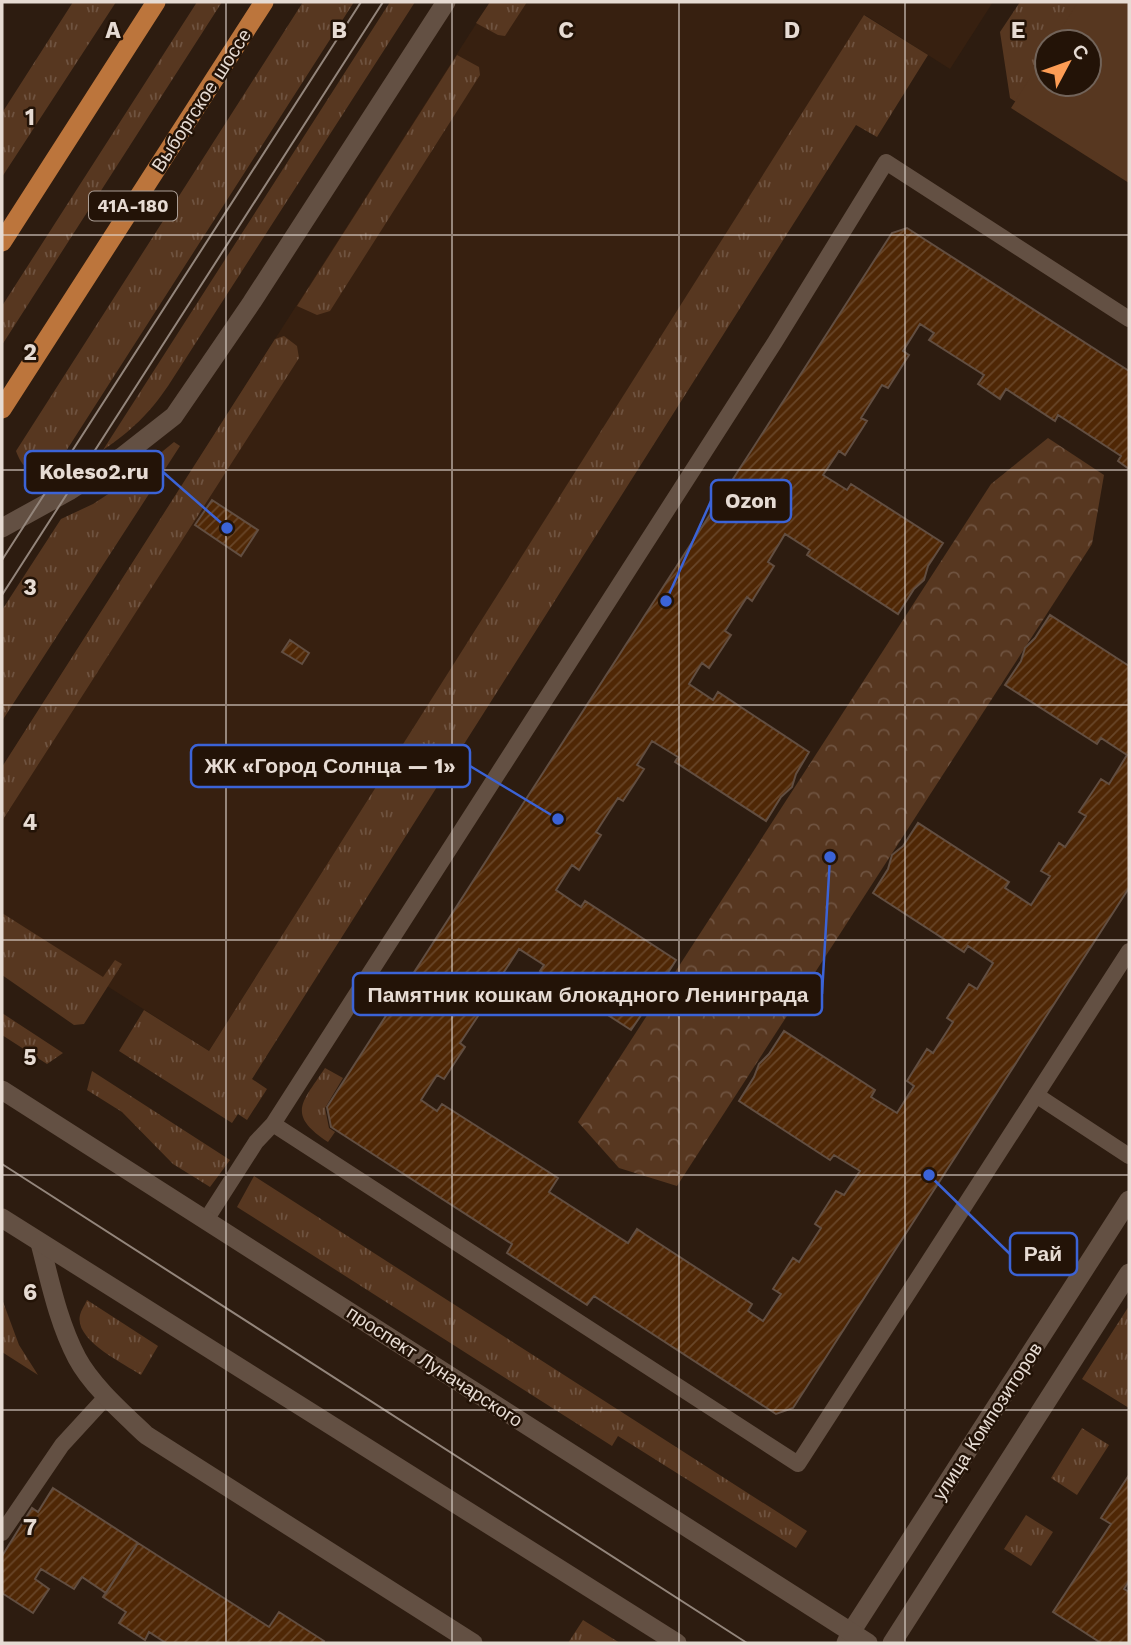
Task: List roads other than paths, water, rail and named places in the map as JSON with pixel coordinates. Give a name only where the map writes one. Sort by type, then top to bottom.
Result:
[{"type":"main road","points":[[2,242],[156,2]]},
{"type":"main road","name":"Выборгское шоссе","points":[[2,409],[264,2]]},
{"type":"street","points":[[2,528],[69,491],[112,463],[174,416],[252,302],[446,2]]},
{"type":"street","name":"проспект Луначарского","points":[[2,1090],[848,1638],[868,1643]]},
{"type":"street","name":"улица Композиторов","points":[[848,1638],[1129,1200]]},
{"type":"street","points":[[2,1218],[677,1643]]},
{"type":"street","points":[[40,1243],[60,1317],[78,1359],[107,1396],[146,1436],[473,1643]]},
{"type":"street","name":"улица Композиторов","points":[[892,1643],[1129,1273]]},
{"type":"lane","points":[[206,1220],[256,1142],[273,1124],[775,342],[886,162],[1129,319]]},
{"type":"lane","points":[[273,1124],[797,1464],[1129,951]]},
{"type":"lane","points":[[1036,1095],[1129,1156]]},
{"type":"lane","points":[[2,1533],[62,1445],[107,1396]]},
{"type":"tram line","points":[[2,560],[361,2]]},
{"type":"tram line","points":[[2,595],[383,2]]},
{"type":"tram line","points":[[2,1164],[747,1643]]},
{"type":"place","name":"Koleso2.ru","points":[[227,528]]},
{"type":"place","name":"Ozon","points":[[666,601]]},
{"type":"place","name":"ЖК «Город Солнца — 1»","points":[[558,819]]},
{"type":"place","name":"Памятник кошкам блокадного Ленинграда","points":[[830,857]]},
{"type":"place","name":"Рай","points":[[929,1175]]}]
